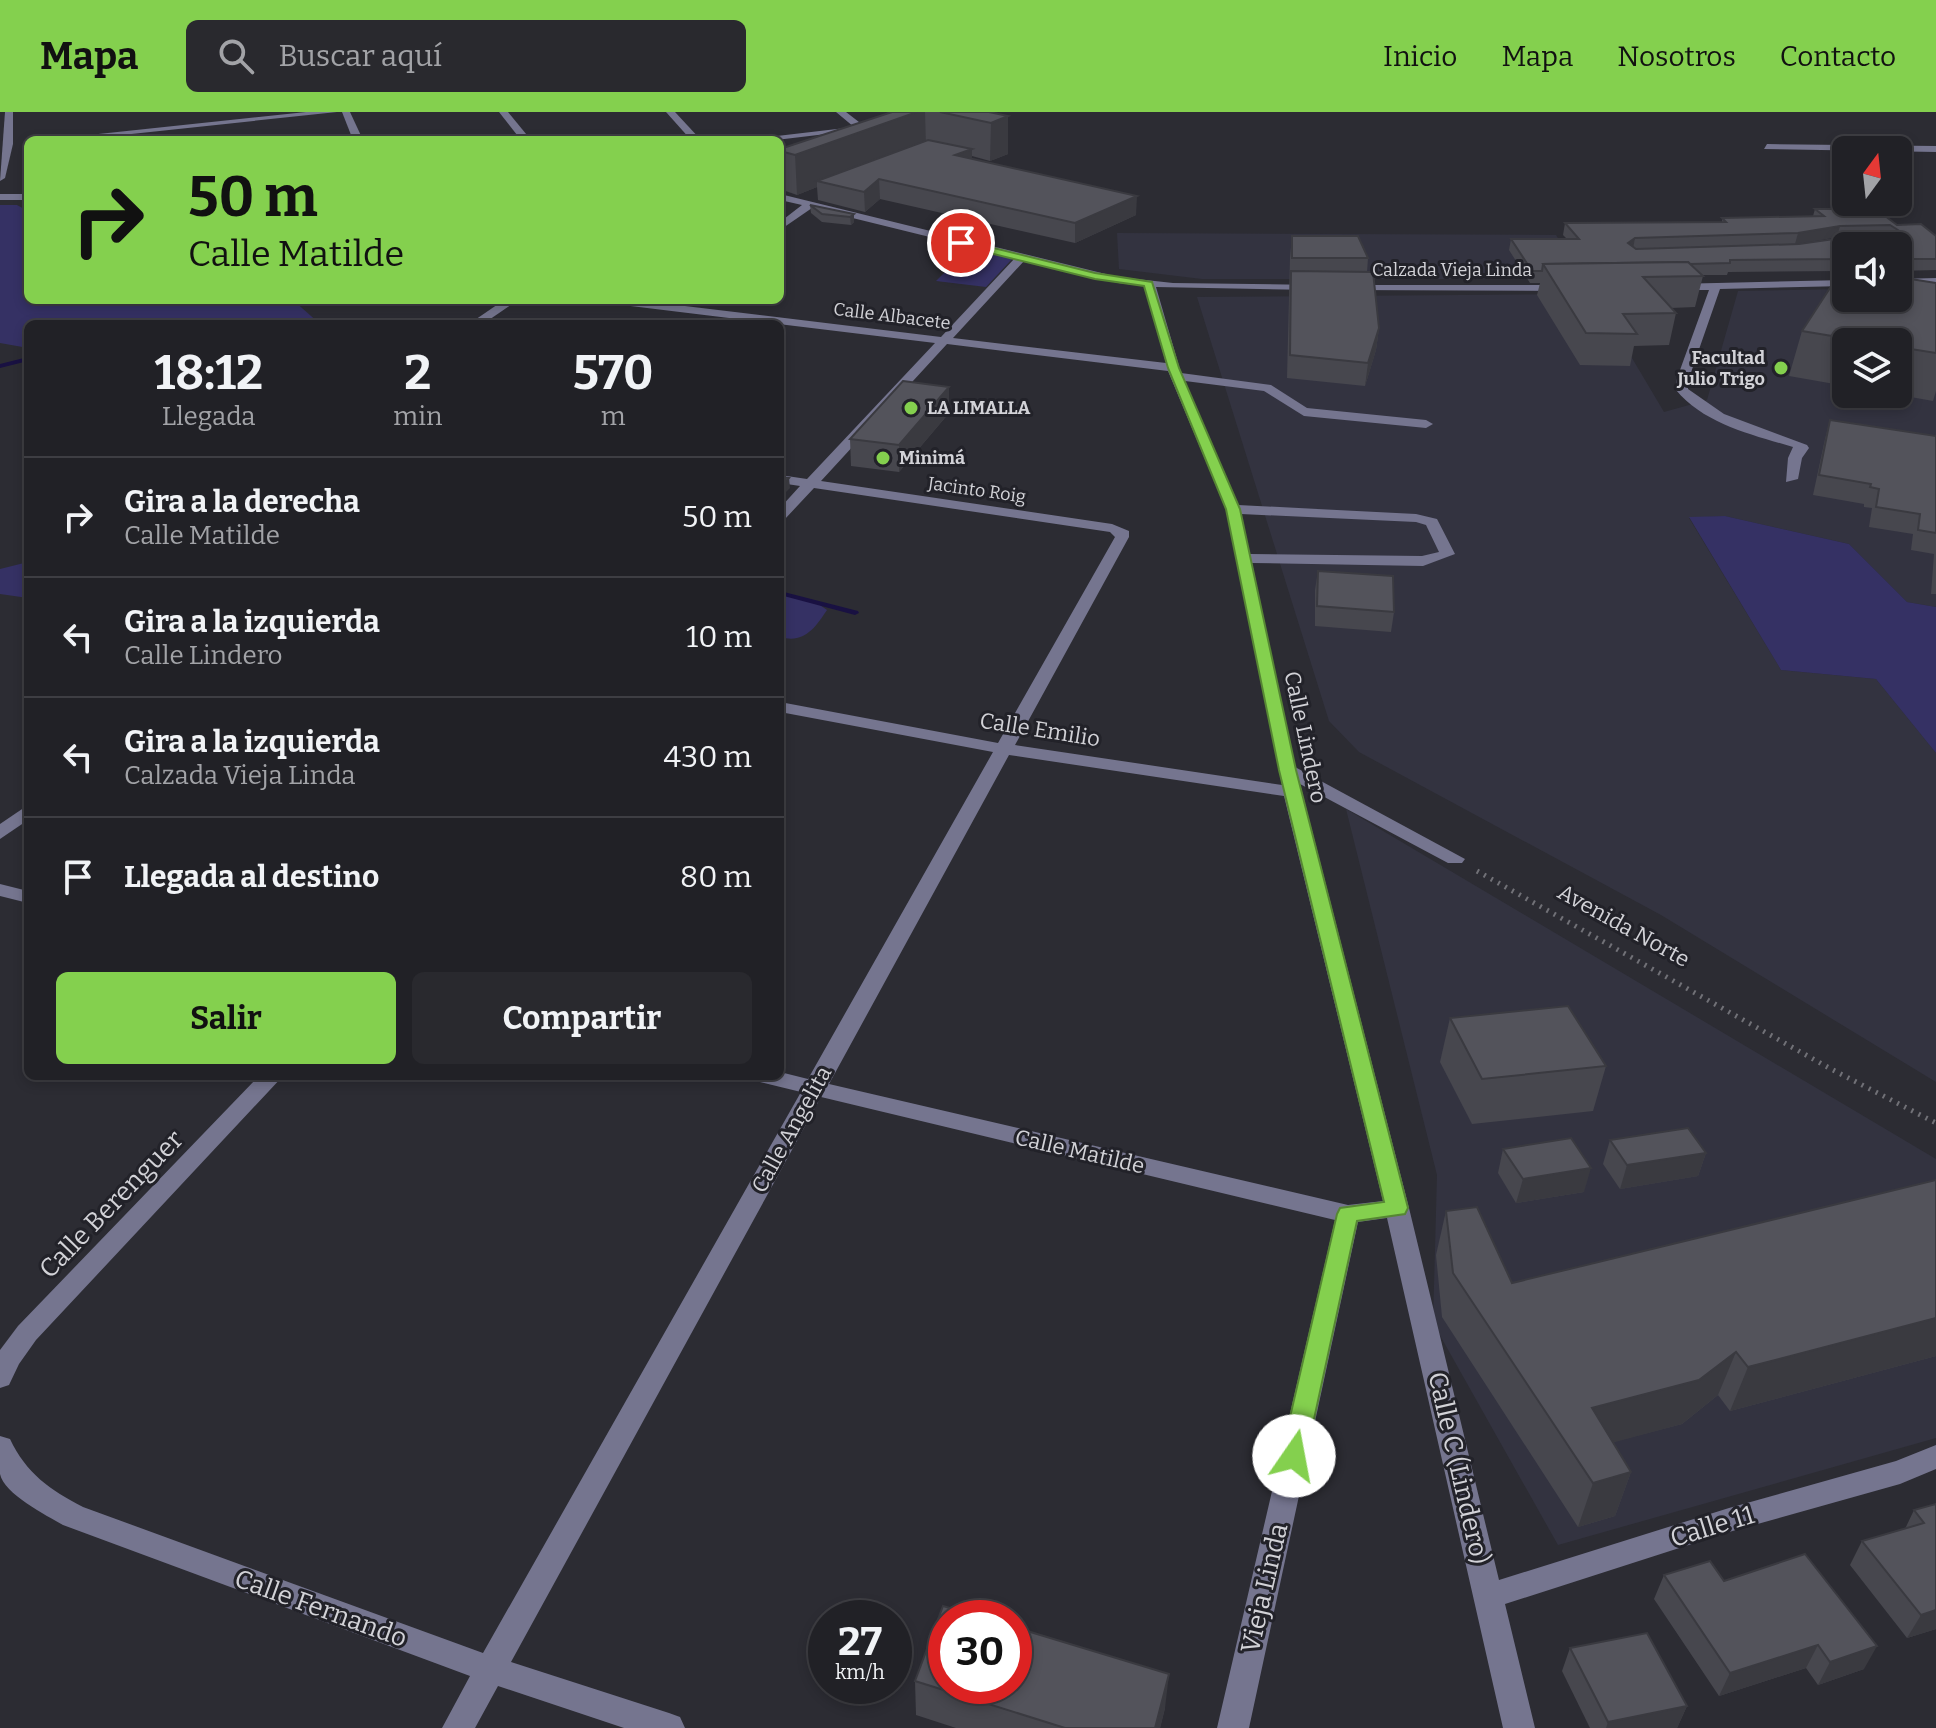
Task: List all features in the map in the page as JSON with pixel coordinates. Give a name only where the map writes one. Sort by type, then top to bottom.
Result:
[{"type":"street","points":[[0,178],[9,144],[9,112]]},
{"type":"street","points":[[78,136],[172,124],[333,112]]},
{"type":"street","points":[[346,112],[356,136]]},
{"type":"street","points":[[503,112],[523,136]]},
{"type":"street","points":[[670,112],[692,136]]},
{"type":"street","points":[[840,112],[863,129]]},
{"type":"street","points":[[172,124],[175,136]]},
{"type":"street","points":[[784,137],[877,128]]},
{"type":"street","points":[[1767,147],[1936,149]]},
{"type":"street","points":[[0,197],[24,197]]},
{"type":"street","points":[[784,198],[796,202],[810,200],[1095,276],[1149,284],[1326,288]]},
{"type":"street","points":[[784,223],[810,200]]},
{"type":"street","points":[[784,512],[1021,258]]},
{"type":"street","points":[[1780,268],[1799,285]]},
{"type":"street","points":[[1912,282],[1936,281]]},
{"type":"street","name":"Calle Lindero","points":[[1149,284],[1175,372],[1233,509],[1287,770],[1397,1208]]},
{"type":"street","points":[[1656,287],[1832,284]]},
{"type":"street","points":[[1716,286],[1682,381],[1682,390],[1698,404],[1720,415],[1798,444],[1802,448],[1795,458],[1791,479]]},
{"type":"street","name":"Calzada Vieja Linda","points":[[1341,288],[1585,288]]},
{"type":"street","points":[[481,320],[506,304]]},
{"type":"street","points":[[658,320],[679,304]]},
{"type":"street","name":"Calle Albacete","points":[[679,304],[1175,372],[1267,388],[1304,412],[1426,424]]},
{"type":"street","name":"Jacinto Roig","points":[[784,480],[1122,531]]},
{"type":"street","points":[[1233,509],[1416,518],[1432,522],[1448,554],[1423,561],[1243,558]]},
{"type":"street","name":"Calle Angelita","points":[[458,1728],[1122,537],[1122,531]]},
{"type":"street","name":"Calle Emilio","points":[[784,708],[1004,749],[1293,792]]},
{"type":"street","points":[[1287,770],[1455,859]]},
{"type":"street","points":[[0,833],[24,814]]},
{"type":"street","points":[[0,890],[24,896]]},
{"type":"street","name":"Calle Berenguer","points":[[0,1377],[8,1359],[27,1333],[268,1080]]},
{"type":"street","name":"Calle Matilde","points":[[781,1080],[1348,1214],[1397,1208]]},
{"type":"street","name":"Calle C (Lindero)","points":[[1397,1208],[1519,1728]]},
{"type":"street","name":"Vieja Linda","points":[[1233,1728],[1348,1214]]},
{"type":"street","name":"Calle Fernando","points":[[0,1447],[20,1479],[38,1498],[73,1516],[491,1670],[669,1728]]},
{"type":"street","name":"Calle 11","points":[[1489,1596],[1729,1520],[1900,1472],[1936,1457]]},
{"type":"path","name":"Avenida Norte","points":[[1455,859],[1831,1069],[1936,1123]]},
{"type":"shaded area","points":[[0,205],[17,205],[24,209],[24,304],[298,304],[316,320],[24,320],[24,347],[0,343]]},
{"type":"shaded area","points":[[1117,233],[1556,235],[1584,279],[1202,279],[1119,269]]},
{"type":"shaded area","points":[[969,248],[1013,258],[986,287],[936,281]]},
{"type":"shaded area","points":[[1936,287],[1936,607],[1907,602],[1849,544],[1725,516],[1689,518],[1781,670],[1876,679],[1936,753],[1936,1082],[1661,915],[1359,752],[1329,721],[1197,297],[1594,294],[1664,412],[1707,400],[1738,291],[1832,289],[1832,312],[1912,312],[1912,294]]},
{"type":"shaded area","points":[[1725,516],[1849,544],[1907,602],[1936,607],[1936,753],[1876,679],[1781,670],[1689,517]]},
{"type":"shaded area","points":[[24,563],[24,597],[0,594],[0,569]]},
{"type":"shaded area","points":[[784,595],[817,603],[827,610],[808,633],[784,638]]},
{"type":"shaded area","points":[[1346,809],[1936,1159],[1936,1438],[1558,1545],[1433,1323],[1437,1175]]},
{"type":"building","points":[[892,112],[917,112],[795,155],[784,152],[784,148]]},
{"type":"building","points":[[940,112],[989,112],[1008,116],[991,123]]},
{"type":"building","points":[[928,140],[972,149],[955,155],[1137,196],[1075,223],[879,179],[864,192],[817,181]]},
{"type":"building","points":[[810,205],[854,214],[850,217],[822,214]]},
{"type":"building","points":[[1815,209],[1832,209],[1832,216],[1885,216],[1897,225],[1921,224],[1936,236],[1936,259],[1912,259],[1912,232],[1897,232],[1890,225],[1840,226],[1798,233],[1635,238],[1628,243],[1636,249],[1799,244],[1832,239],[1832,259],[1730,260],[1730,263],[1690,264],[1543,264],[1542,271],[1532,271],[1511,239],[1579,239],[1565,223],[1726,222],[1722,218],[1824,216]]},
{"type":"building","points":[[1292,236],[1358,236],[1368,258],[1292,258]]},
{"type":"building","points":[[1688,262],[1703,276],[1643,277],[1676,313],[1623,314],[1637,334],[1586,333],[1543,264]]},
{"type":"building","points":[[1291,271],[1373,272],[1379,328],[1368,363],[1290,355]]},
{"type":"building","points":[[1912,279],[1936,283],[1936,353],[1912,349],[1912,328],[1832,328],[1832,336],[1802,331],[1832,285],[1832,312],[1912,312]]},
{"type":"building","points":[[903,381],[949,387],[899,445],[850,439]]},
{"type":"building","points":[[1830,420],[1936,436],[1936,533],[1918,530],[1920,514],[1876,507],[1879,489],[1870,487],[1871,484],[1819,475]]},
{"type":"building","points":[[1318,571],[1393,576],[1394,612],[1317,606]]},
{"type":"building","points":[[1568,1006],[1606,1066],[1482,1079],[1450,1018]]},
{"type":"building","points":[[1688,1128],[1706,1153],[1627,1165],[1610,1140]]},
{"type":"building","points":[[1571,1138],[1591,1168],[1523,1179],[1503,1149]]},
{"type":"building","points":[[1936,1180],[1936,1318],[1748,1367],[1736,1352],[1699,1380],[1592,1408],[1631,1472],[1593,1483],[1453,1273],[1446,1211],[1477,1207],[1512,1283]]},
{"type":"building","points":[[1936,1504],[1936,1610],[1921,1615],[1862,1541],[1924,1523],[1914,1510]]},
{"type":"building","points":[[1805,1554],[1877,1646],[1830,1662],[1818,1645],[1730,1673],[1664,1575],[1710,1561],[1724,1581]]},
{"type":"building","points":[[1032,1632],[1169,1674],[1155,1728],[1065,1728],[988,1704],[1032,1704]]},
{"type":"building","points":[[1647,1633],[1687,1706],[1608,1722],[1570,1648]]},
{"type":"building","points":[[928,1646],[928,1685],[915,1681]]},
{"type":"waterway","points":[[0,366],[24,360]]},
{"type":"waterway","points":[[784,594],[855,613]]},
{"type":"place","name":"Facultad Julio Trigo","points":[[1781,368]]},
{"type":"place","name":"LA LIMALLA","points":[[911,408]]},
{"type":"place","name":"Minimá","points":[[883,458]]},
{"type":"route","points":[[961,243],[1095,276],[1149,284],[1173,368],[1233,509],[1287,770],[1397,1208],[1348,1214],[1294,1456]]}]
